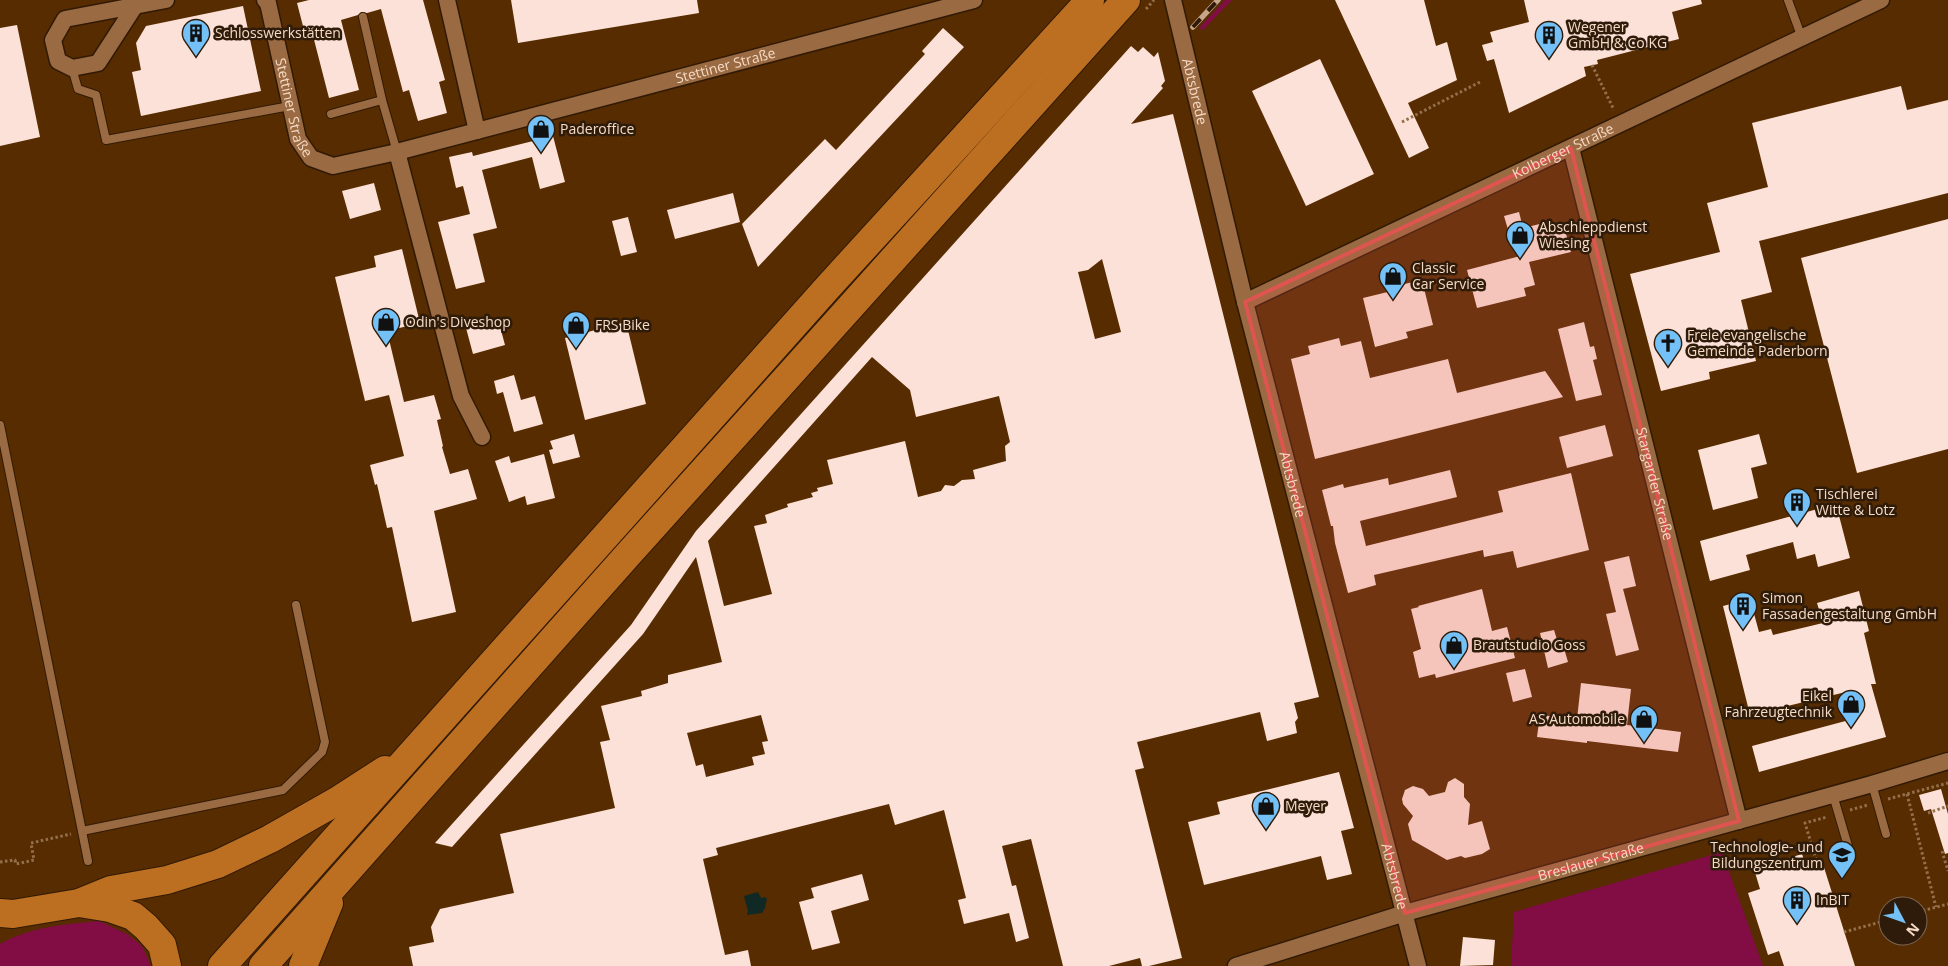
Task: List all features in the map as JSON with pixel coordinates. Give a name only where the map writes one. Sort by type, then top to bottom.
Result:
[{"type":"highway","points":[[222,966],[821,295],[1090,0]]},
{"type":"highway","points":[[263,966],[651,529],[1126,0]]},
{"type":"highway","points":[[4,916],[80,902],[111,890],[167,880],[218,864],[270,839],[337,801],[415,751]]},
{"type":"highway","points":[[303,966],[337,883]]},
{"type":"highway","points":[[80,902],[110,908],[133,916],[146,926],[162,945],[167,966]]},
{"type":"street","points":[[135,6],[98,63],[72,68],[58,61],[53,40],[65,19],[166,0]]},
{"type":"street","name":"Stettiner Straße","points":[[265,0],[268,3],[298,139],[311,158],[333,166],[397,152],[974,0]]},
{"type":"street","points":[[447,0],[477,131]]},
{"type":"street","name":"Abtsbrede","points":[[1174,0],[1244,302],[1418,966]]},
{"type":"street","name":"Kolberger Straße","points":[[1244,302],[1881,0]]},
{"type":"street","name":"Stargarder Straße","points":[[1571,148],[1739,821]]},
{"type":"street","points":[[397,152],[461,396],[482,438]]},
{"type":"street","name":"Breslauer Straße","points":[[1236,966],[1405,913],[1948,762]]},
{"type":"lane","points":[[1788,0],[1802,38]]},
{"type":"lane","points":[[363,17],[382,100],[397,152]]},
{"type":"lane","points":[[72,68],[78,89],[96,95],[106,140],[290,106]]},
{"type":"lane","points":[[331,114],[382,100]]},
{"type":"lane","points":[[0,425],[88,861]]},
{"type":"lane","points":[[82,831],[283,790],[322,752],[325,742],[296,605]]},
{"type":"lane","points":[[1872,784],[1886,834]]},
{"type":"lane","points":[[1833,795],[1848,846]]},
{"type":"path","points":[[1592,65],[1608,98]]},
{"type":"path","points":[[1402,122],[1482,80]]},
{"type":"path","points":[[1907,794],[1936,907]]},
{"type":"path","points":[[1928,813],[1948,806]]},
{"type":"path","points":[[1805,823],[1817,863]]},
{"type":"path","points":[[0,862],[15,860],[16,864],[34,860],[31,843],[82,831]]},
{"type":"path","points":[[1942,851],[1948,871]]},
{"type":"path","points":[[1928,909],[1948,904]]},
{"type":"path","points":[[1844,932],[1878,923]]},
{"type":"highlighted area","points":[[1571,148],[1739,821],[1405,913],[1245,302]]},
{"type":"shaded area","points":[[1225,0],[1232,0],[1203,30],[1199,28]]},
{"type":"shaded area","points":[[1722,852],[1763,966],[1511,966],[1514,912]]},
{"type":"shaded area","points":[[99,921],[127,934],[142,946],[151,966],[0,966],[0,944],[12,938],[48,927]]},
{"type":"water","points":[[758,892],[761,898],[765,897],[767,899],[765,908],[762,913],[747,915],[748,911],[744,896]]},
{"type":"building","points":[[309,0],[423,0],[445,80],[439,82],[447,113],[418,121],[409,90],[403,92],[381,9],[367,13],[361,12],[358,15],[341,20],[359,90],[329,98],[311,28],[304,30],[297,3]]},
{"type":"building","points":[[511,0],[697,0],[699,13],[518,43]]},
{"type":"building","points":[[1335,0],[1424,0],[1436,46],[1447,42],[1457,80],[1408,103],[1429,148],[1409,158]]},
{"type":"building","name":"Wegener GmbH & Co KG","points":[[1524,0],[1701,0],[1702,4],[1672,12],[1679,39],[1597,60],[1598,64],[1584,67],[1586,76],[1509,113],[1494,59],[1487,61],[1482,45],[1493,42],[1490,32],[1529,22]]},
{"type":"building","name":"Schlosswerkstätten","points":[[243,6],[261,91],[141,116],[132,72],[141,70],[136,43],[146,26]]},
{"type":"building","points":[[17,25],[40,137],[0,146],[0,28]]},
{"type":"building","points":[[943,28],[964,47],[758,267],[742,224],[825,139],[836,150],[925,54],[922,51]]},
{"type":"building","points":[[1131,46],[1138,52],[1143,47],[1154,57],[1158,52],[1165,81],[1161,86],[1163,88],[1131,124],[1173,114],[1319,697],[1294,703],[1298,718],[1295,722],[1297,733],[1267,741],[1260,712],[1137,742],[1144,768],[1135,770],[1182,958],[1149,966],[1142,966],[1140,958],[1109,966],[1063,966],[1031,839],[1002,846],[1012,886],[1016,885],[1029,938],[1016,942],[1009,913],[964,924],[958,900],[966,898],[944,810],[895,825],[889,804],[716,848],[718,855],[703,859],[725,955],[748,950],[751,966],[413,966],[409,947],[434,942],[431,927],[440,909],[514,893],[500,834],[615,808],[600,742],[610,740],[601,706],[642,696],[641,691],[668,683],[668,675],[722,662],[696,557],[643,634],[452,847],[435,843],[631,625],[696,531]],"holes":[[[1102,259],[1121,332],[1095,339],[1078,272],[1088,270]],[[872,357],[910,390],[916,417],[999,396],[1010,442],[1005,446],[1006,461],[973,470],[975,479],[962,480],[954,486],[945,485],[941,491],[918,497],[905,441],[827,460],[833,484],[817,488],[818,491],[811,493],[813,497],[787,504],[788,507],[765,515],[767,523],[754,526],[772,594],[724,606],[708,541]],[[761,715],[768,741],[762,742],[765,754],[752,757],[754,765],[706,777],[703,764],[696,766],[687,733]]]},
{"type":"building","points":[[1320,59],[1374,174],[1306,206],[1252,91]]},
{"type":"building","points":[[1901,86],[1907,110],[1948,100],[1948,193],[1759,241],[1772,292],[1741,300],[1756,361],[1709,372],[1710,379],[1661,391],[1630,274],[1720,252],[1707,203],[1768,187],[1752,123]]},
{"type":"building","points":[[553,136],[565,182],[540,189],[532,157],[482,170],[497,228],[473,234],[485,282],[456,289],[438,222],[470,214],[463,186],[456,188],[449,157],[472,152],[473,156]]},
{"type":"building","points":[[374,183],[381,210],[350,219],[342,191]]},
{"type":"building","points":[[733,193],[740,222],[675,239],[667,210]]},
{"type":"building","points":[[1519,212],[1523,228],[1544,223],[1547,235],[1565,230],[1571,252],[1529,262],[1535,285],[1524,288],[1526,296],[1477,308],[1467,270],[1524,255],[1517,230],[1509,233],[1504,216]]},
{"type":"building","points":[[628,217],[637,252],[621,256],[612,221]]},
{"type":"building","points":[[1948,219],[1948,449],[1857,473],[1801,258]]},
{"type":"building","points":[[402,249],[420,323],[387,331],[404,402],[434,395],[441,419],[437,420],[442,447],[450,474],[468,469],[477,499],[434,511],[456,612],[412,622],[392,527],[387,528],[377,484],[375,485],[370,465],[404,456],[389,395],[365,401],[335,277],[376,267],[374,256]]},
{"type":"building","points":[[1422,280],[1433,325],[1406,332],[1408,338],[1375,347],[1363,298],[1400,289],[1400,285]]},
{"type":"building","points":[[498,319],[505,345],[473,354],[466,328]]},
{"type":"building","points":[[626,322],[646,404],[585,420],[565,338]]},
{"type":"building","points":[[1584,322],[1590,347],[1594,346],[1597,359],[1593,360],[1602,395],[1576,401],[1558,329]]},
{"type":"building","points":[[1339,338],[1341,346],[1361,341],[1370,378],[1448,359],[1457,393],[1545,371],[1563,397],[1315,459],[1291,359],[1310,354],[1308,346]]},
{"type":"building","points":[[514,375],[521,400],[535,396],[543,424],[514,432],[503,392],[497,394],[494,381]]},
{"type":"building","points":[[1605,425],[1613,456],[1567,468],[1559,437]]},
{"type":"building","points":[[574,434],[580,457],[553,464],[549,450],[553,449],[550,441]]},
{"type":"building","points":[[1759,434],[1767,464],[1751,468],[1758,498],[1713,510],[1698,450]]},
{"type":"building","points":[[544,454],[555,498],[527,505],[525,496],[509,502],[495,461],[509,456],[511,463]]},
{"type":"building","points":[[1450,470],[1457,497],[1360,521],[1366,546],[1503,512],[1498,491],[1571,473],[1589,550],[1517,568],[1513,551],[1484,557],[1483,550],[1374,575],[1376,585],[1348,593],[1335,543],[1333,526],[1331,526],[1322,490],[1343,484],[1344,488],[1388,478],[1389,485]]},
{"type":"building","name":"Tischlerei Witte & Lotz","points":[[1836,504],[1850,558],[1818,567],[1815,554],[1797,559],[1793,542],[1746,555],[1750,570],[1710,581],[1700,541]]},
{"type":"building","points":[[1629,556],[1636,586],[1623,589],[1639,650],[1616,656],[1606,614],[1616,612],[1604,562]]},
{"type":"building","points":[[1482,589],[1492,631],[1507,627],[1515,658],[1436,678],[1435,674],[1419,678],[1413,652],[1421,649],[1411,609]]},
{"type":"building","points":[[1859,591],[1869,631],[1864,633],[1876,684],[1871,684],[1886,737],[1759,772],[1752,746],[1853,719],[1846,692],[1750,715],[1723,606],[1750,599],[1759,632],[1771,629],[1773,635],[1823,623],[1817,603]]},
{"type":"building","points":[[1554,630],[1559,646],[1563,645],[1568,662],[1548,668],[1540,633]]},
{"type":"building","points":[[1525,669],[1532,697],[1513,702],[1506,673]]},
{"type":"building","points":[[1581,683],[1631,689],[1627,725],[1681,732],[1678,752],[1537,737],[1540,715],[1577,719]]},
{"type":"building","name":"Meyer","points":[[1339,772],[1354,828],[1341,831],[1352,874],[1327,880],[1321,856],[1204,885],[1188,822],[1220,814],[1217,802]]},
{"type":"building","points":[[1455,778],[1464,784],[1464,797],[1470,804],[1468,825],[1482,821],[1490,849],[1482,854],[1465,858],[1461,856],[1447,860],[1412,840],[1408,824],[1413,816],[1403,804],[1402,799],[1405,790],[1413,786],[1423,789],[1429,796],[1445,792],[1448,782]]},
{"type":"building","points":[[1941,789],[1948,814],[1948,853],[1945,854],[1931,809],[1924,811],[1919,795]]},
{"type":"building","name":"InBIT","points":[[1802,854],[1806,866],[1822,861],[1855,966],[1784,966],[1779,951],[1768,955],[1748,893],[1760,889],[1754,869]]},
{"type":"building","points":[[862,874],[869,900],[831,911],[840,943],[812,950],[799,902],[814,898],[811,888]]},
{"type":"building","points":[[1463,937],[1495,940],[1493,965],[1460,966]]},
{"type":"railway","points":[[1193,27],[1218,0]]},
{"type":"place","name":"Schlosswerkstätten","points":[[196,57]]},
{"type":"place","name":"Wegener GmbH & Co KG","points":[[1549,59]]},
{"type":"place","name":"Paderoffice","points":[[541,153]]},
{"type":"place","name":"Abschleppdienst Wiesing","points":[[1520,259]]},
{"type":"place","name":"Classic Car Service","points":[[1393,300]]},
{"type":"place","name":"Odin's Diveshop","points":[[386,346]]},
{"type":"place","name":"FRS Bike","points":[[576,349]]},
{"type":"place","name":"Freie evangelische Gemeinde Paderborn","points":[[1668,367]]},
{"type":"place","name":"Tischlerei Witte & Lotz","points":[[1797,526]]},
{"type":"place","name":"Simon Fassadengestaltung GmbH","points":[[1743,630]]},
{"type":"place","name":"Brautstudio Goss","points":[[1454,669]]},
{"type":"place","name":"Eikel Fahrzeugtechnik","points":[[1851,728]]},
{"type":"place","name":"AS Automobile","points":[[1644,743]]},
{"type":"place","name":"Meyer","points":[[1266,830]]},
{"type":"place","name":"Technologie- und Bildungszentrum","points":[[1842,879]]},
{"type":"place","name":"InBIT","points":[[1797,924]]}]
